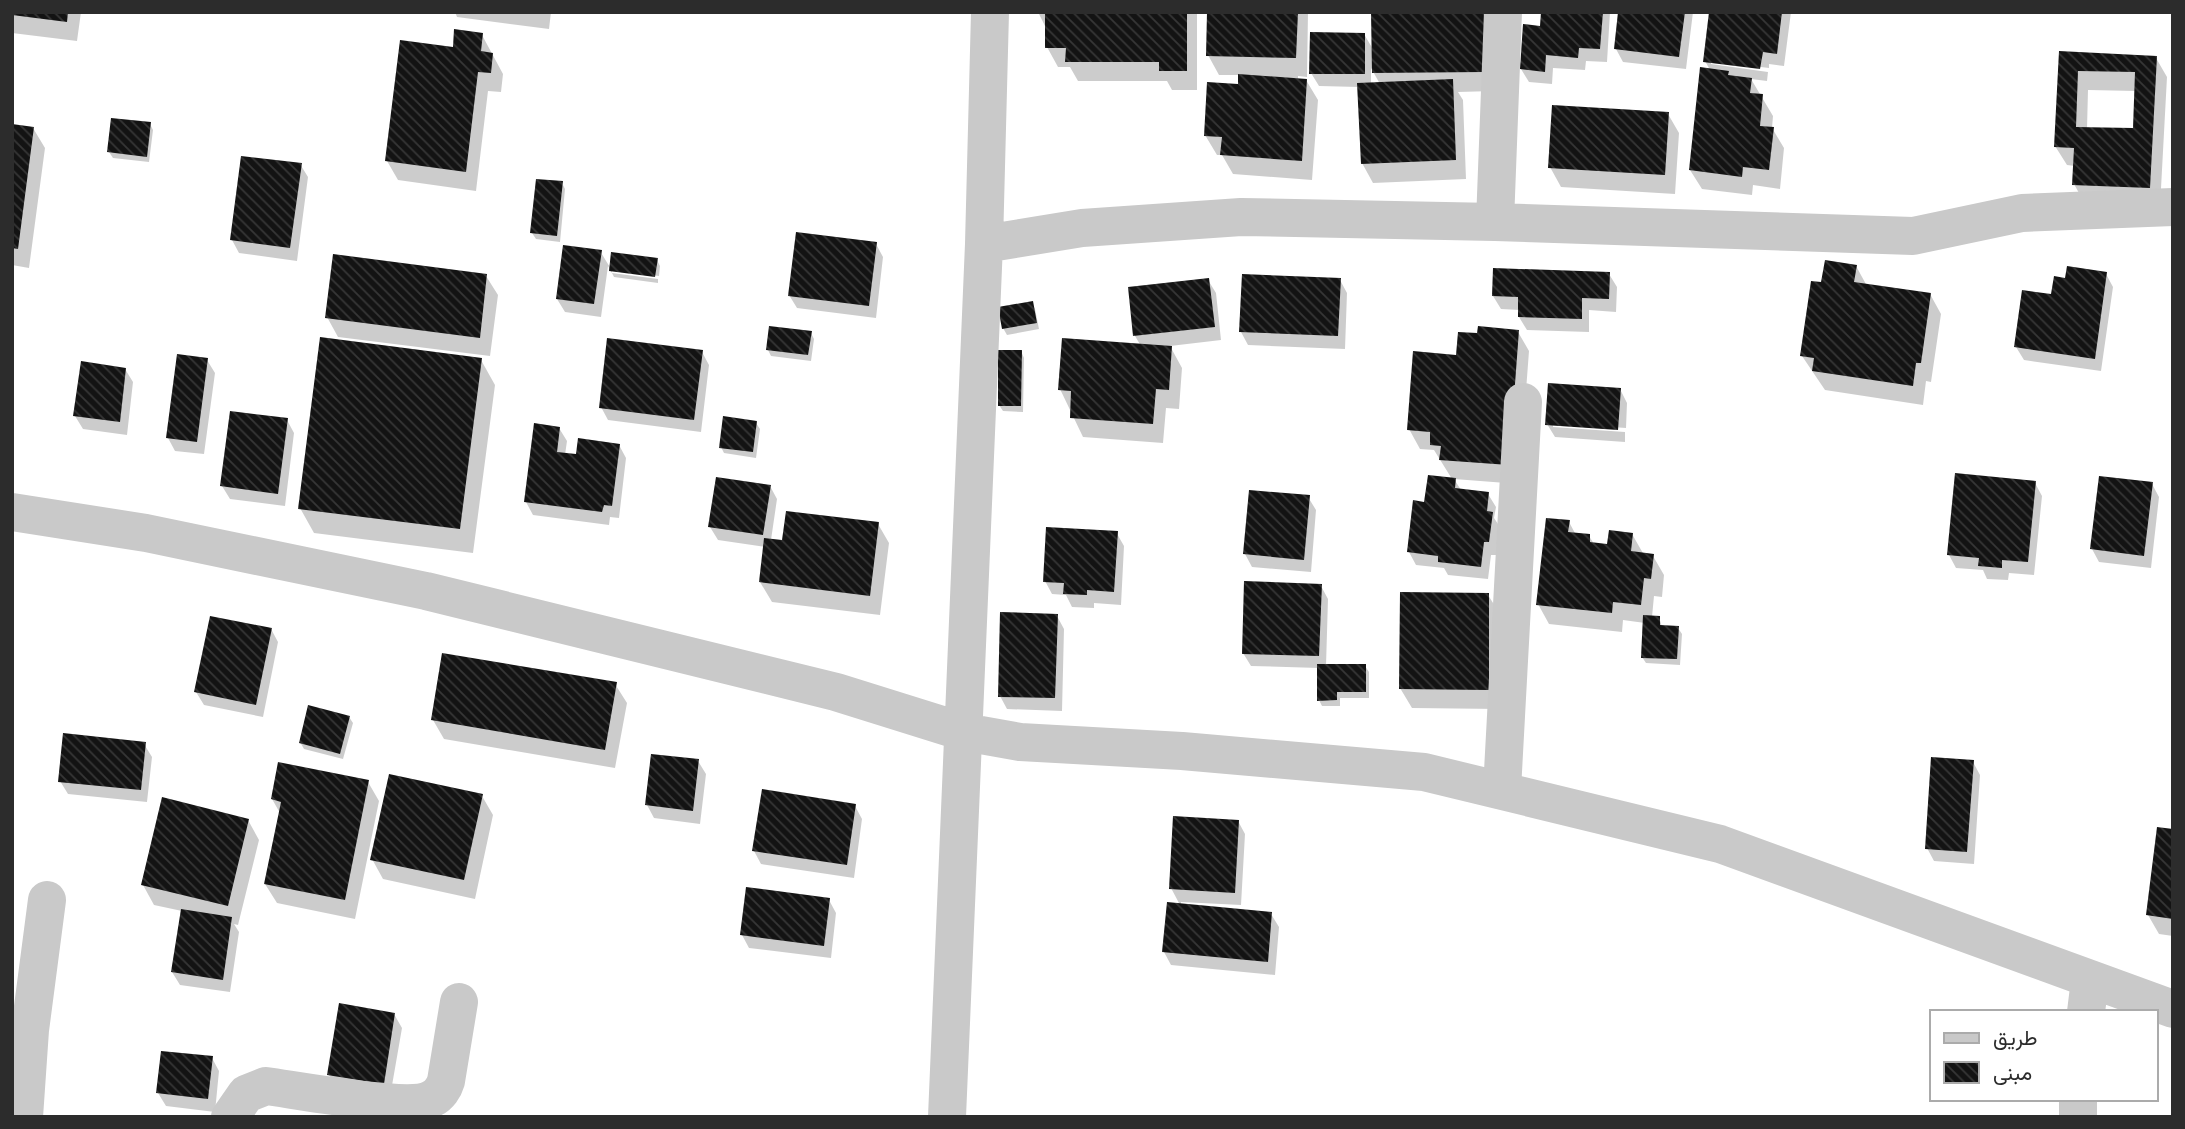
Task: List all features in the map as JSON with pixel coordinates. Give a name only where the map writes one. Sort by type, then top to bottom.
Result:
[{"type":"street","points":[[947,1117],[984,244],[990,12]]},
{"type":"street","points":[[1495,222],[1503,12]]},
{"type":"street","points":[[984,244],[1082,228],[1241,217],[1495,222],[1913,236],[2022,213],[2173,207]]},
{"type":"street","points":[[1502,790],[1524,402]]},
{"type":"street","points":[[12,512],[146,533],[426,591],[836,692],[964,732],[1020,742],[1182,751],[1424,772],[1720,844],[2088,996],[2173,1009]]},
{"type":"street","points":[[24,1117],[30,1030],[47,900]]},
{"type":"street","points":[[230,1117],[246,1094],[266,1086],[401,1104],[433,1099],[446,1082],[458,1002]]},
{"type":"building","points":[[12,12],[68,12],[67,22],[12,15]]},
{"type":"building","points":[[1045,12],[1187,12],[1187,71],[1159,71],[1159,62],[1065,62],[1066,48],[1045,48]]},
{"type":"building","points":[[1207,12],[1298,12],[1296,58],[1206,56]]},
{"type":"building","points":[[1371,12],[1484,12],[1484,72],[1372,73]]},
{"type":"building","points":[[1541,12],[1603,12],[1600,49],[1579,48],[1578,58],[1546,55],[1545,72],[1520,69],[1523,24],[1540,26]]},
{"type":"building","points":[[1618,12],[1685,12],[1679,57],[1614,49]]},
{"type":"building","points":[[1709,12],[1782,12],[1777,54],[1763,52],[1760,69],[1703,62]]},
{"type":"building","points":[[454,29],[483,33],[481,51],[493,53],[491,73],[478,72],[466,172],[385,161],[400,40],[453,47]]},
{"type":"building","points":[[1310,32],[1365,33],[1365,74],[1309,74]]},
{"type":"building","points":[[2059,51],[2157,56],[2150,188],[2072,185],[2074,148],[2054,147]],"holes":[[[2078,71],[2135,72],[2133,128],[2076,127]]]},
{"type":"building","points":[[1700,67],[1752,78],[1750,93],[1763,94],[1760,126],[1774,127],[1769,170],[1743,167],[1742,177],[1689,170]]},
{"type":"building","points":[[1238,74],[1307,79],[1302,161],[1220,155],[1222,137],[1204,136],[1207,82],[1238,84]]},
{"type":"building","points":[[1453,79],[1456,160],[1361,164],[1357,83]]},
{"type":"building","points":[[1552,105],[1669,112],[1665,175],[1548,168]]},
{"type":"building","points":[[111,118],[151,122],[147,157],[107,152]]},
{"type":"building","points":[[12,124],[34,127],[18,249],[12,248]]},
{"type":"building","points":[[241,156],[302,163],[290,248],[230,240]]},
{"type":"building","points":[[536,179],[563,181],[557,236],[530,233]]},
{"type":"building","points":[[796,232],[877,242],[869,306],[788,296]]},
{"type":"building","points":[[563,245],[602,250],[594,304],[556,299]]},
{"type":"building","points":[[611,252],[658,258],[655,277],[609,271]]},
{"type":"building","points":[[333,254],[487,274],[480,338],[325,318]]},
{"type":"building","points":[[1825,260],[1857,265],[1854,282],[1931,293],[1921,363],[1916,363],[1913,386],[1812,371],[1814,358],[1800,356],[1811,281],[1821,282]]},
{"type":"building","points":[[2067,266],[2107,272],[2095,359],[2014,347],[2022,290],[2051,294],[2054,276],[2065,278]]},
{"type":"building","points":[[1493,268],[1610,272],[1609,299],[1582,298],[1582,319],[1518,317],[1518,297],[1492,296]]},
{"type":"building","points":[[1242,274],[1341,278],[1338,336],[1239,332]]},
{"type":"building","points":[[1209,278],[1215,327],[1133,336],[1128,287]]},
{"type":"building","points":[[1033,301],[1037,323],[1002,329],[998,307]]},
{"type":"building","points":[[769,326],[812,331],[808,355],[766,350]]},
{"type":"building","points":[[1478,326],[1519,330],[1509,465],[1439,460],[1441,446],[1430,445],[1430,432],[1407,430],[1413,351],[1456,355],[1458,332],[1477,333]]},
{"type":"building","points":[[320,337],[482,358],[460,529],[298,509]]},
{"type":"building","points":[[607,338],[703,350],[694,420],[599,408]]},
{"type":"building","points":[[1062,338],[1172,346],[1169,390],[1156,389],[1153,424],[1070,418],[1071,391],[1058,390]]},
{"type":"building","points":[[998,350],[1022,350],[1021,406],[998,406]]},
{"type":"building","points":[[177,354],[208,358],[197,442],[166,438]]},
{"type":"building","points":[[81,361],[126,368],[120,422],[73,416]]},
{"type":"building","points":[[1548,383],[1621,388],[1618,430],[1545,425]]},
{"type":"building","points":[[230,411],[288,418],[278,494],[220,486]]},
{"type":"building","points":[[723,416],[757,421],[753,452],[719,448]]},
{"type":"building","points":[[534,423],[560,427],[557,452],[576,454],[578,438],[620,444],[612,506],[604,505],[602,512],[524,502]]},
{"type":"building","points":[[1955,473],[2036,481],[2028,562],[2002,560],[2002,568],[1978,566],[1979,558],[1947,555]]},
{"type":"building","points":[[1428,475],[1456,478],[1455,488],[1489,492],[1487,511],[1493,512],[1489,542],[1484,542],[1481,567],[1438,562],[1438,556],[1407,552],[1413,500],[1424,502]]},
{"type":"building","points":[[2099,476],[2153,482],[2144,556],[2090,549]]},
{"type":"building","points":[[716,477],[771,485],[763,535],[708,527]]},
{"type":"building","points":[[1249,490],[1310,495],[1304,560],[1243,554]]},
{"type":"building","points":[[786,511],[879,522],[870,596],[759,582],[764,538],[782,540]]},
{"type":"building","points":[[1546,518],[1570,520],[1568,532],[1590,534],[1590,542],[1607,544],[1609,530],[1633,533],[1631,551],[1654,554],[1651,579],[1644,578],[1641,605],[1613,602],[1612,613],[1536,605]]},
{"type":"building","points":[[1046,527],[1118,531],[1114,592],[1087,590],[1087,595],[1063,594],[1064,583],[1043,582]]},
{"type":"building","points":[[1244,581],[1322,584],[1319,656],[1242,654]]},
{"type":"building","points":[[1400,592],[1489,593],[1489,690],[1399,689]]},
{"type":"building","points":[[1000,612],[1058,614],[1055,698],[998,697]]},
{"type":"building","points":[[1643,615],[1660,616],[1660,625],[1679,626],[1677,659],[1641,658]]},
{"type":"building","points":[[210,616],[272,628],[256,705],[194,692]]},
{"type":"building","points":[[442,653],[617,682],[605,750],[431,720]]},
{"type":"building","points":[[1317,664],[1366,664],[1366,692],[1337,692],[1337,700],[1317,701]]},
{"type":"building","points":[[308,705],[350,716],[340,754],[299,743]]},
{"type":"building","points":[[63,733],[146,742],[141,790],[58,782]]},
{"type":"building","points":[[651,754],[699,759],[693,811],[645,805]]},
{"type":"building","points":[[1931,757],[1974,760],[1967,852],[1925,849]]},
{"type":"building","points":[[278,762],[369,780],[345,900],[264,884],[281,802],[271,799]]},
{"type":"building","points":[[389,774],[483,794],[464,880],[370,860]]},
{"type":"building","points":[[762,789],[856,804],[847,865],[752,851]]},
{"type":"building","points":[[162,797],[249,819],[228,906],[141,885]]},
{"type":"building","points":[[1173,816],[1239,820],[1235,893],[1169,889]]},
{"type":"building","points":[[2157,827],[2173,829],[2173,919],[2146,915]]},
{"type":"building","points":[[746,887],[830,898],[824,946],[740,935]]},
{"type":"building","points":[[1167,902],[1272,912],[1268,962],[1162,952]]},
{"type":"building","points":[[181,909],[232,917],[223,980],[171,972]]},
{"type":"building","points":[[339,1003],[395,1013],[384,1084],[327,1075]]},
{"type":"building","points":[[161,1051],[213,1056],[208,1099],[156,1093]]}]
